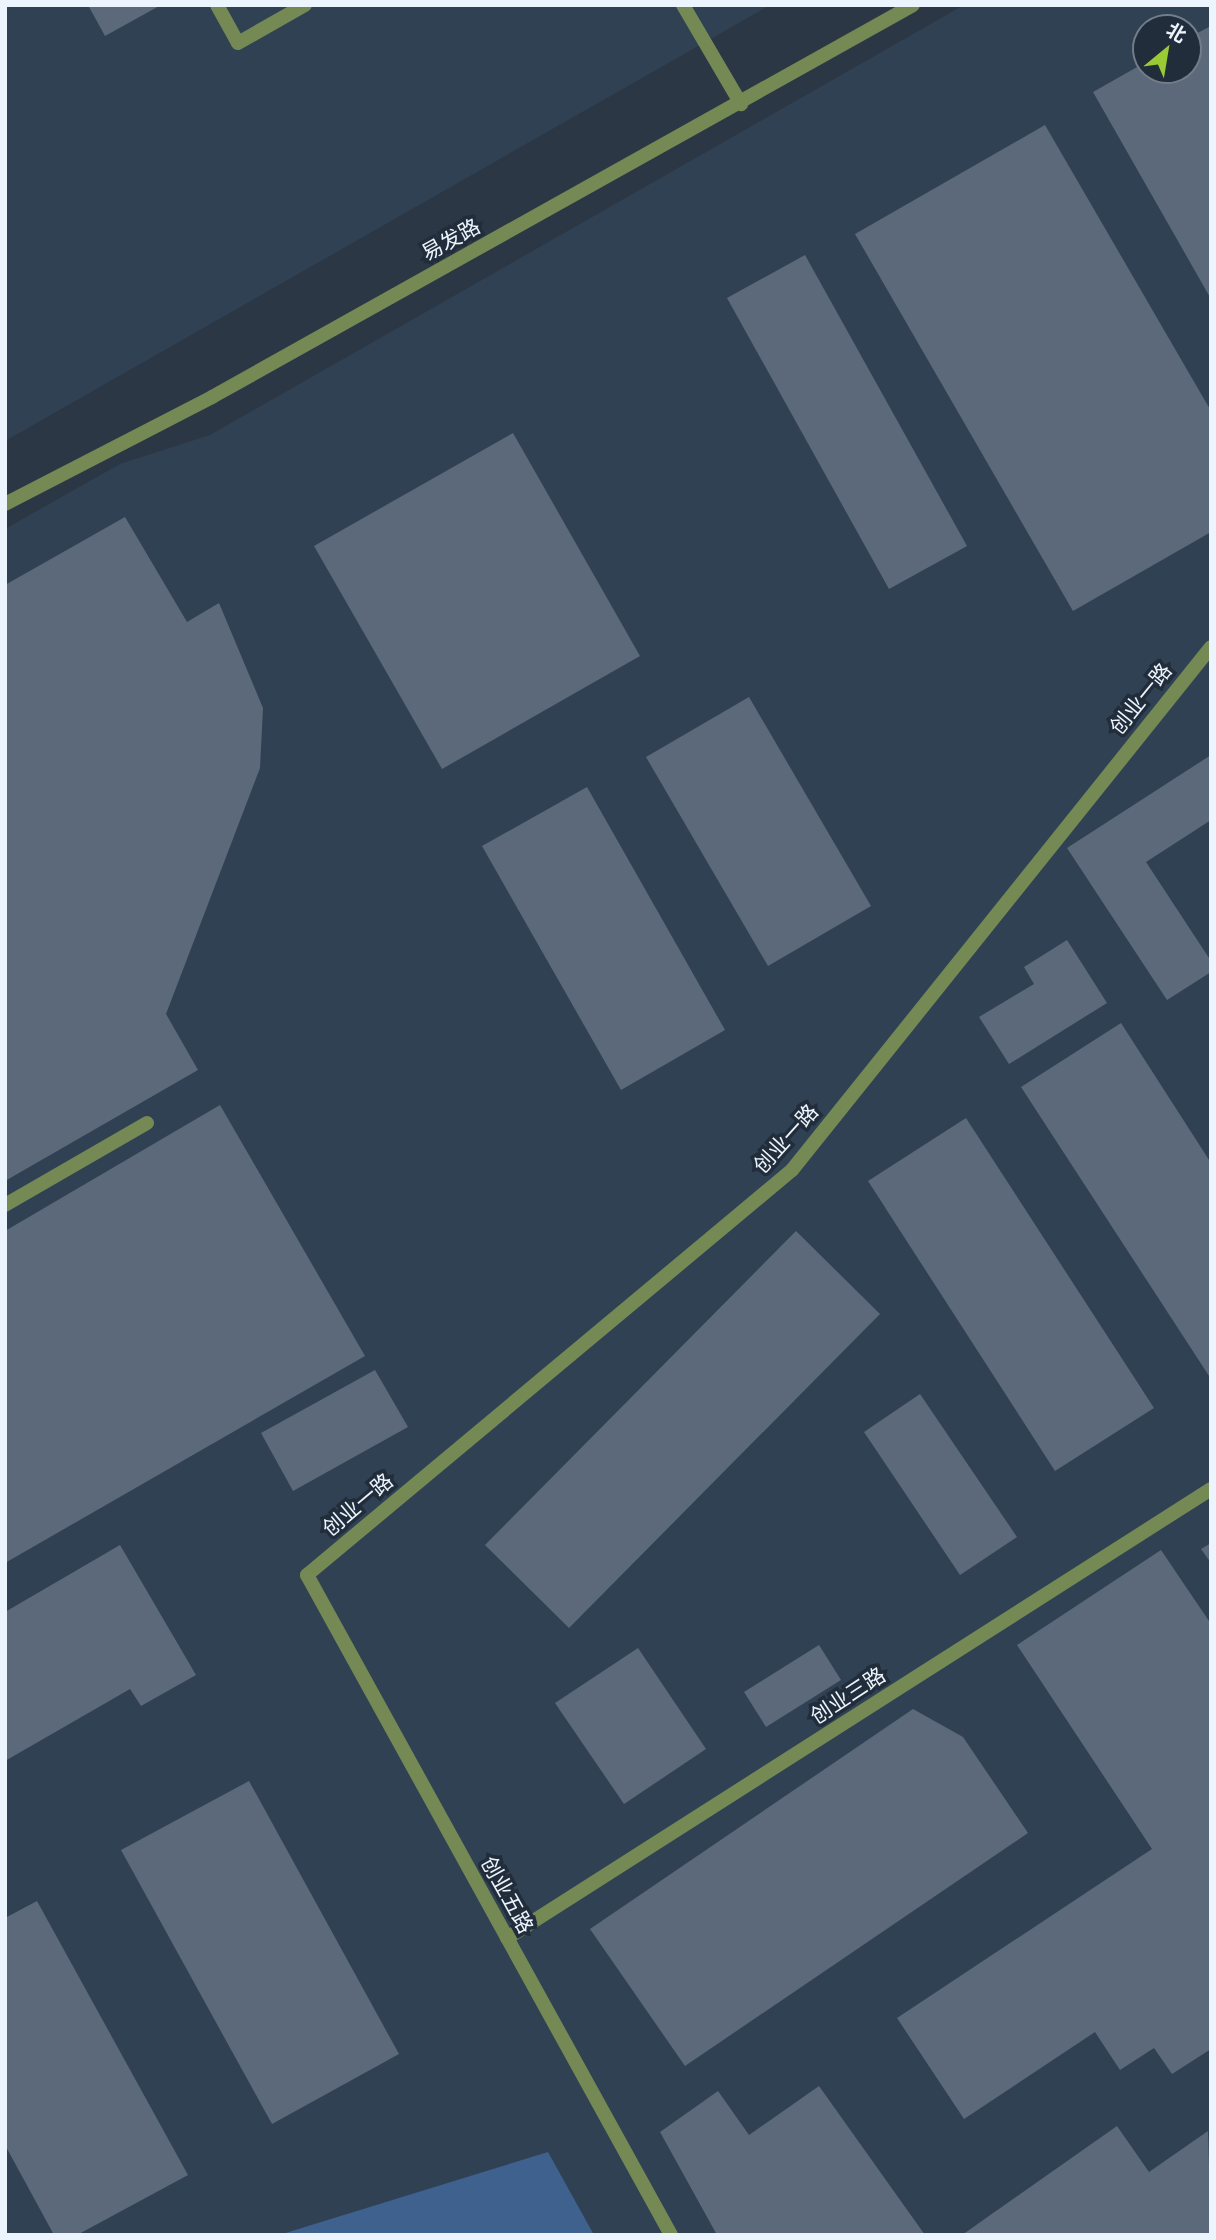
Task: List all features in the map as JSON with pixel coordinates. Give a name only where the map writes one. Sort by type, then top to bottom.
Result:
[{"type":"street","points":[[217,5],[238,43],[305,5]]},
{"type":"street","points":[[683,5],[741,104]]},
{"type":"street","name":"易发路","points":[[5,504],[111,445],[212,397],[914,5]]},
{"type":"street","name":"创业一路","points":[[307,1575],[792,1171],[1211,647]]},
{"type":"street","points":[[5,1205],[147,1123]]},
{"type":"street","name":"创业三路","points":[[507,1938],[1211,1489]]},
{"type":"street","name":"创业五路","points":[[307,1575],[671,2235]]},
{"type":"shaded area","points":[[5,5],[770,5],[5,441]]},
{"type":"shaded area","points":[[964,5],[1211,5],[1211,2235],[5,2235],[5,529],[120,464],[210,435]]},
{"type":"shaded area","points":[[548,2152],[594,2235],[279,2235]]},
{"type":"building","points":[[88,5],[161,5],[105,36]]},
{"type":"building","points":[[1211,26],[1211,299],[1093,92],[1132,70],[1132,84],[1202,84],[1202,31]]},
{"type":"building","points":[[1045,125],[1211,411],[1211,532],[1073,611],[855,234]]},
{"type":"building","points":[[805,255],[967,546],[889,589],[727,298]]},
{"type":"building","points":[[513,433],[640,656],[442,769],[314,546]]},
{"type":"building","points":[[125,517],[187,622],[219,603],[263,708],[260,768],[166,1014],[198,1070],[5,1181],[5,585]]},
{"type":"building","points":[[749,697],[871,906],[768,966],[646,757]]},
{"type":"building","points":[[1211,755],[1211,820],[1146,862],[1211,961],[1211,972],[1167,1000],[1067,848]]},
{"type":"building","points":[[587,787],[725,1030],[621,1090],[482,846]]},
{"type":"building","points":[[1067,940],[1107,1003],[1009,1064],[979,1017],[1034,984],[1024,967]]},
{"type":"building","points":[[1121,1023],[1211,1163],[1211,1379],[1021,1087]]},
{"type":"building","points":[[220,1105],[365,1356],[5,1563],[5,1231]]},
{"type":"building","points":[[966,1118],[1154,1408],[1055,1471],[868,1181]]},
{"type":"building","points":[[796,1231],[880,1314],[569,1628],[485,1545]]},
{"type":"building","points":[[375,1370],[408,1427],[293,1491],[261,1433]]},
{"type":"building","points":[[920,1394],[1017,1537],[960,1575],[864,1432]]},
{"type":"building","points":[[1211,1543],[1211,1563],[1201,1549]]},
{"type":"building","points":[[120,1545],[196,1675],[141,1706],[130,1689],[5,1761],[5,1612]]},
{"type":"building","points":[[1161,1550],[1211,1624],[1211,2049],[1172,2074],[1154,2048],[1120,2070],[1095,2032],[964,2119],[897,2018],[1152,1849],[1017,1645]]},
{"type":"building","points":[[819,1645],[841,1680],[766,1727],[744,1692]]},
{"type":"building","points":[[638,1648],[706,1749],[624,1804],[555,1703]]},
{"type":"building","points":[[913,1709],[963,1737],[1028,1833],[685,2066],[590,1929]]},
{"type":"building","points":[[249,1781],[399,2054],[272,2124],[121,1850]]},
{"type":"building","points":[[37,1901],[188,2175],[77,2235],[54,2235],[5,2145],[5,1918]]},
{"type":"building","points":[[819,2086],[925,2235],[717,2235],[660,2132],[718,2091],[749,2135]]},
{"type":"building","points":[[1117,2126],[1149,2172],[1208,2131],[1211,2235],[962,2235]]}]
